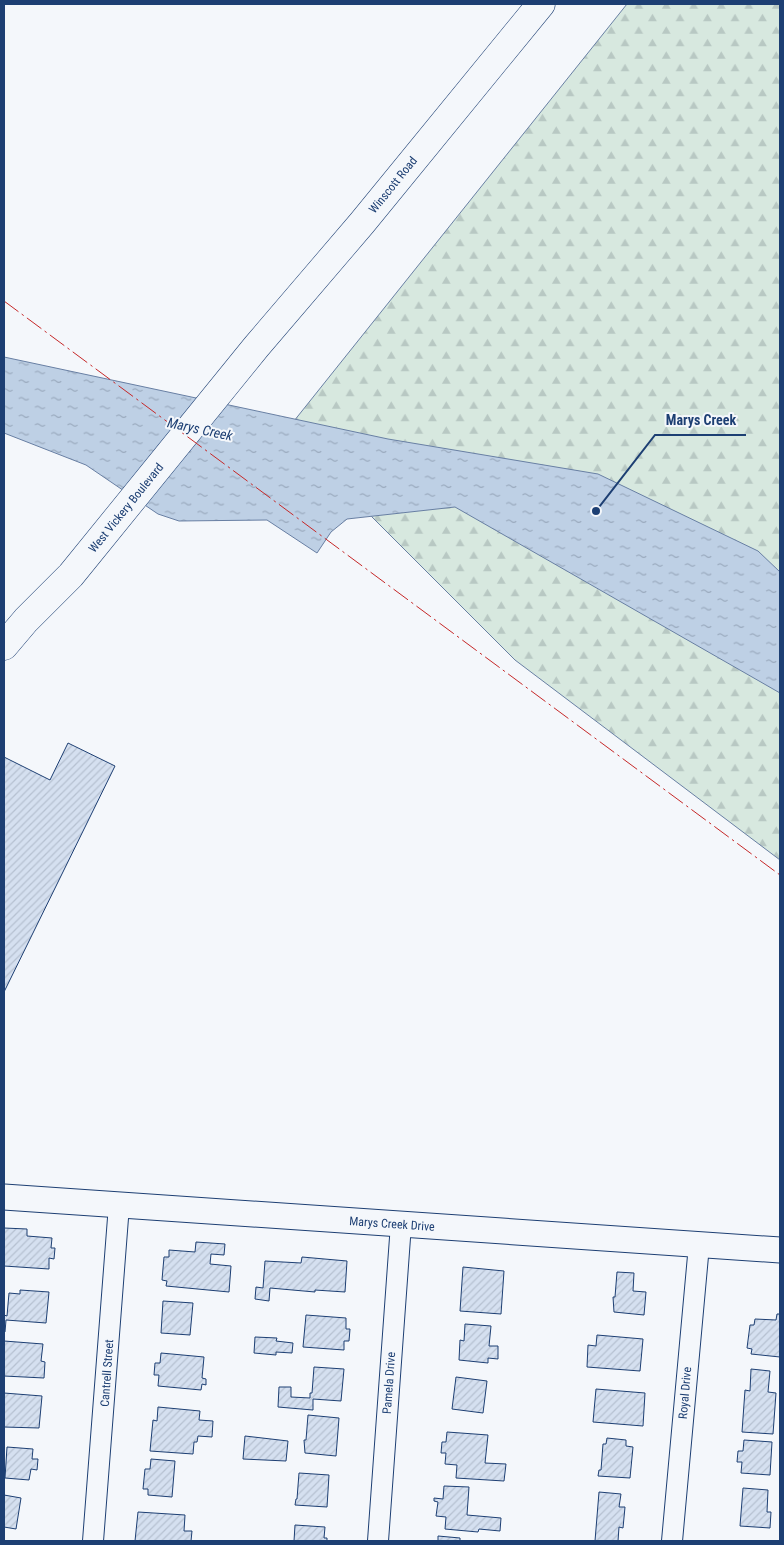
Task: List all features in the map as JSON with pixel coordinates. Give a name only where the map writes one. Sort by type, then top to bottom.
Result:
[{"type":"main road","name":"Winscott Road","points":[[242,366],[541,4]]},
{"type":"main road","name":"West Vickery Boulevard","points":[[4,646],[26,620],[71,575],[242,366]]},
{"type":"street","name":"Marys Creek Drive","points":[[4,1197],[780,1250]]},
{"type":"street","name":"Cantrell Street","points":[[93,1541],[119,1205]]},
{"type":"street","name":"Pamela Drive","points":[[378,1541],[400,1224]]},
{"type":"street","name":"Royal Drive","points":[[672,1541],[699,1245]]},
{"type":"green space","points":[[627,4],[780,4],[780,860],[515,660],[286,431]]},
{"type":"water","points":[[4,357],[388,439],[598,474],[758,551],[780,572],[780,693],[455,507],[347,519],[331,532],[317,553],[267,520],[179,521],[158,514],[86,465],[4,433]]},
{"type":"building","points":[[68,743],[115,766],[4,992],[4,757],[50,780]]},
{"type":"building","points":[[4,1228],[27,1229],[27,1236],[52,1238],[51,1248],[55,1248],[54,1259],[49,1258],[49,1269],[4,1266]]},
{"type":"building","points":[[196,1242],[225,1244],[224,1255],[211,1254],[210,1264],[231,1266],[229,1292],[166,1286],[167,1281],[162,1280],[164,1257],[169,1257],[169,1250],[195,1252]]},
{"type":"building","points":[[302,1257],[347,1261],[345,1292],[315,1290],[315,1292],[270,1288],[269,1301],[255,1299],[256,1287],[263,1288],[265,1261],[301,1263]]},
{"type":"building","points":[[463,1267],[504,1271],[501,1314],[460,1311]]},
{"type":"building","points":[[617,1272],[634,1273],[633,1291],[646,1292],[644,1315],[614,1312],[613,1297],[615,1297]]},
{"type":"building","points":[[20,1290],[49,1292],[46,1323],[6,1320],[5,1332],[4,1315],[7,1316],[9,1293],[20,1294]]},
{"type":"building","points":[[163,1301],[193,1303],[190,1335],[161,1333]]},
{"type":"building","points":[[777,1314],[780,1314],[780,1357],[751,1354],[752,1349],[747,1348],[750,1325],[754,1325],[755,1319],[776,1320]]},
{"type":"building","points":[[306,1315],[346,1318],[346,1329],[350,1329],[349,1341],[344,1341],[344,1350],[303,1347]]},
{"type":"building","points":[[465,1324],[491,1326],[489,1346],[498,1346],[498,1359],[488,1358],[488,1363],[459,1360],[460,1340],[464,1341]]},
{"type":"building","points":[[597,1335],[643,1339],[640,1371],[587,1367],[588,1345],[596,1346]]},
{"type":"building","points":[[255,1337],[277,1338],[276,1341],[293,1343],[292,1353],[276,1352],[276,1355],[254,1353]]},
{"type":"building","points":[[4,1341],[43,1344],[41,1361],[45,1362],[44,1378],[4,1376]]},
{"type":"building","points":[[161,1353],[204,1357],[202,1378],[206,1379],[206,1385],[202,1384],[201,1390],[158,1386],[159,1375],[154,1375],[155,1363],[160,1363]]},
{"type":"building","points":[[314,1367],[344,1369],[341,1401],[313,1399],[313,1410],[278,1407],[279,1387],[291,1387],[291,1397],[310,1398]]},
{"type":"building","points":[[751,1369],[770,1371],[768,1392],[776,1393],[773,1434],[742,1432],[745,1390],[750,1391]]},
{"type":"building","points":[[456,1377],[487,1381],[483,1413],[452,1409]]},
{"type":"building","points":[[596,1389],[645,1393],[643,1426],[593,1422]]},
{"type":"building","points":[[4,1393],[42,1396],[39,1428],[4,1427]]},
{"type":"building","points":[[158,1407],[200,1411],[199,1420],[213,1421],[212,1437],[198,1436],[197,1442],[194,1442],[193,1454],[150,1451],[153,1420],[157,1421]]},
{"type":"building","points":[[308,1415],[339,1418],[336,1456],[305,1453],[304,1440],[306,1440]]},
{"type":"building","points":[[447,1432],[488,1435],[485,1463],[506,1464],[504,1481],[456,1478],[457,1465],[445,1464],[446,1453],[441,1453],[442,1442],[446,1442]]},
{"type":"building","points":[[245,1436],[288,1441],[286,1461],[243,1459]]},
{"type":"building","points":[[607,1438],[626,1440],[626,1446],[633,1447],[630,1478],[598,1476],[599,1470],[601,1470],[603,1444],[606,1444]]},
{"type":"building","points":[[744,1440],[772,1442],[770,1475],[741,1473],[742,1462],[737,1462],[738,1451],[743,1451]]},
{"type":"building","points":[[7,1447],[33,1449],[32,1459],[38,1459],[37,1470],[31,1469],[29,1480],[5,1478]]},
{"type":"building","points":[[151,1459],[175,1461],[172,1497],[148,1495],[148,1489],[143,1489],[145,1469],[150,1469]]},
{"type":"building","points":[[299,1473],[329,1475],[327,1507],[295,1505]]},
{"type":"building","points":[[444,1486],[469,1487],[467,1515],[501,1518],[500,1531],[479,1529],[478,1532],[445,1529],[446,1517],[436,1516],[438,1502],[434,1501],[434,1498],[443,1499]]},
{"type":"building","points":[[743,1488],[768,1490],[767,1512],[771,1512],[770,1528],[740,1526]]},
{"type":"building","points":[[599,1492],[621,1494],[619,1507],[625,1507],[623,1528],[619,1527],[618,1541],[595,1541]]},
{"type":"building","points":[[4,1495],[21,1498],[16,1529],[4,1527]]},
{"type":"building","points":[[138,1512],[185,1515],[184,1531],[192,1531],[191,1541],[135,1541]]},
{"type":"building","points":[[295,1525],[325,1527],[324,1538],[327,1538],[327,1541],[294,1541]]},
{"type":"building","points":[[438,1536],[460,1538],[460,1541],[438,1541]]},
{"type":"power","points":[[4,301],[780,875]]},
{"type":"place","name":"Marys Creek","points":[[596,511]]}]
